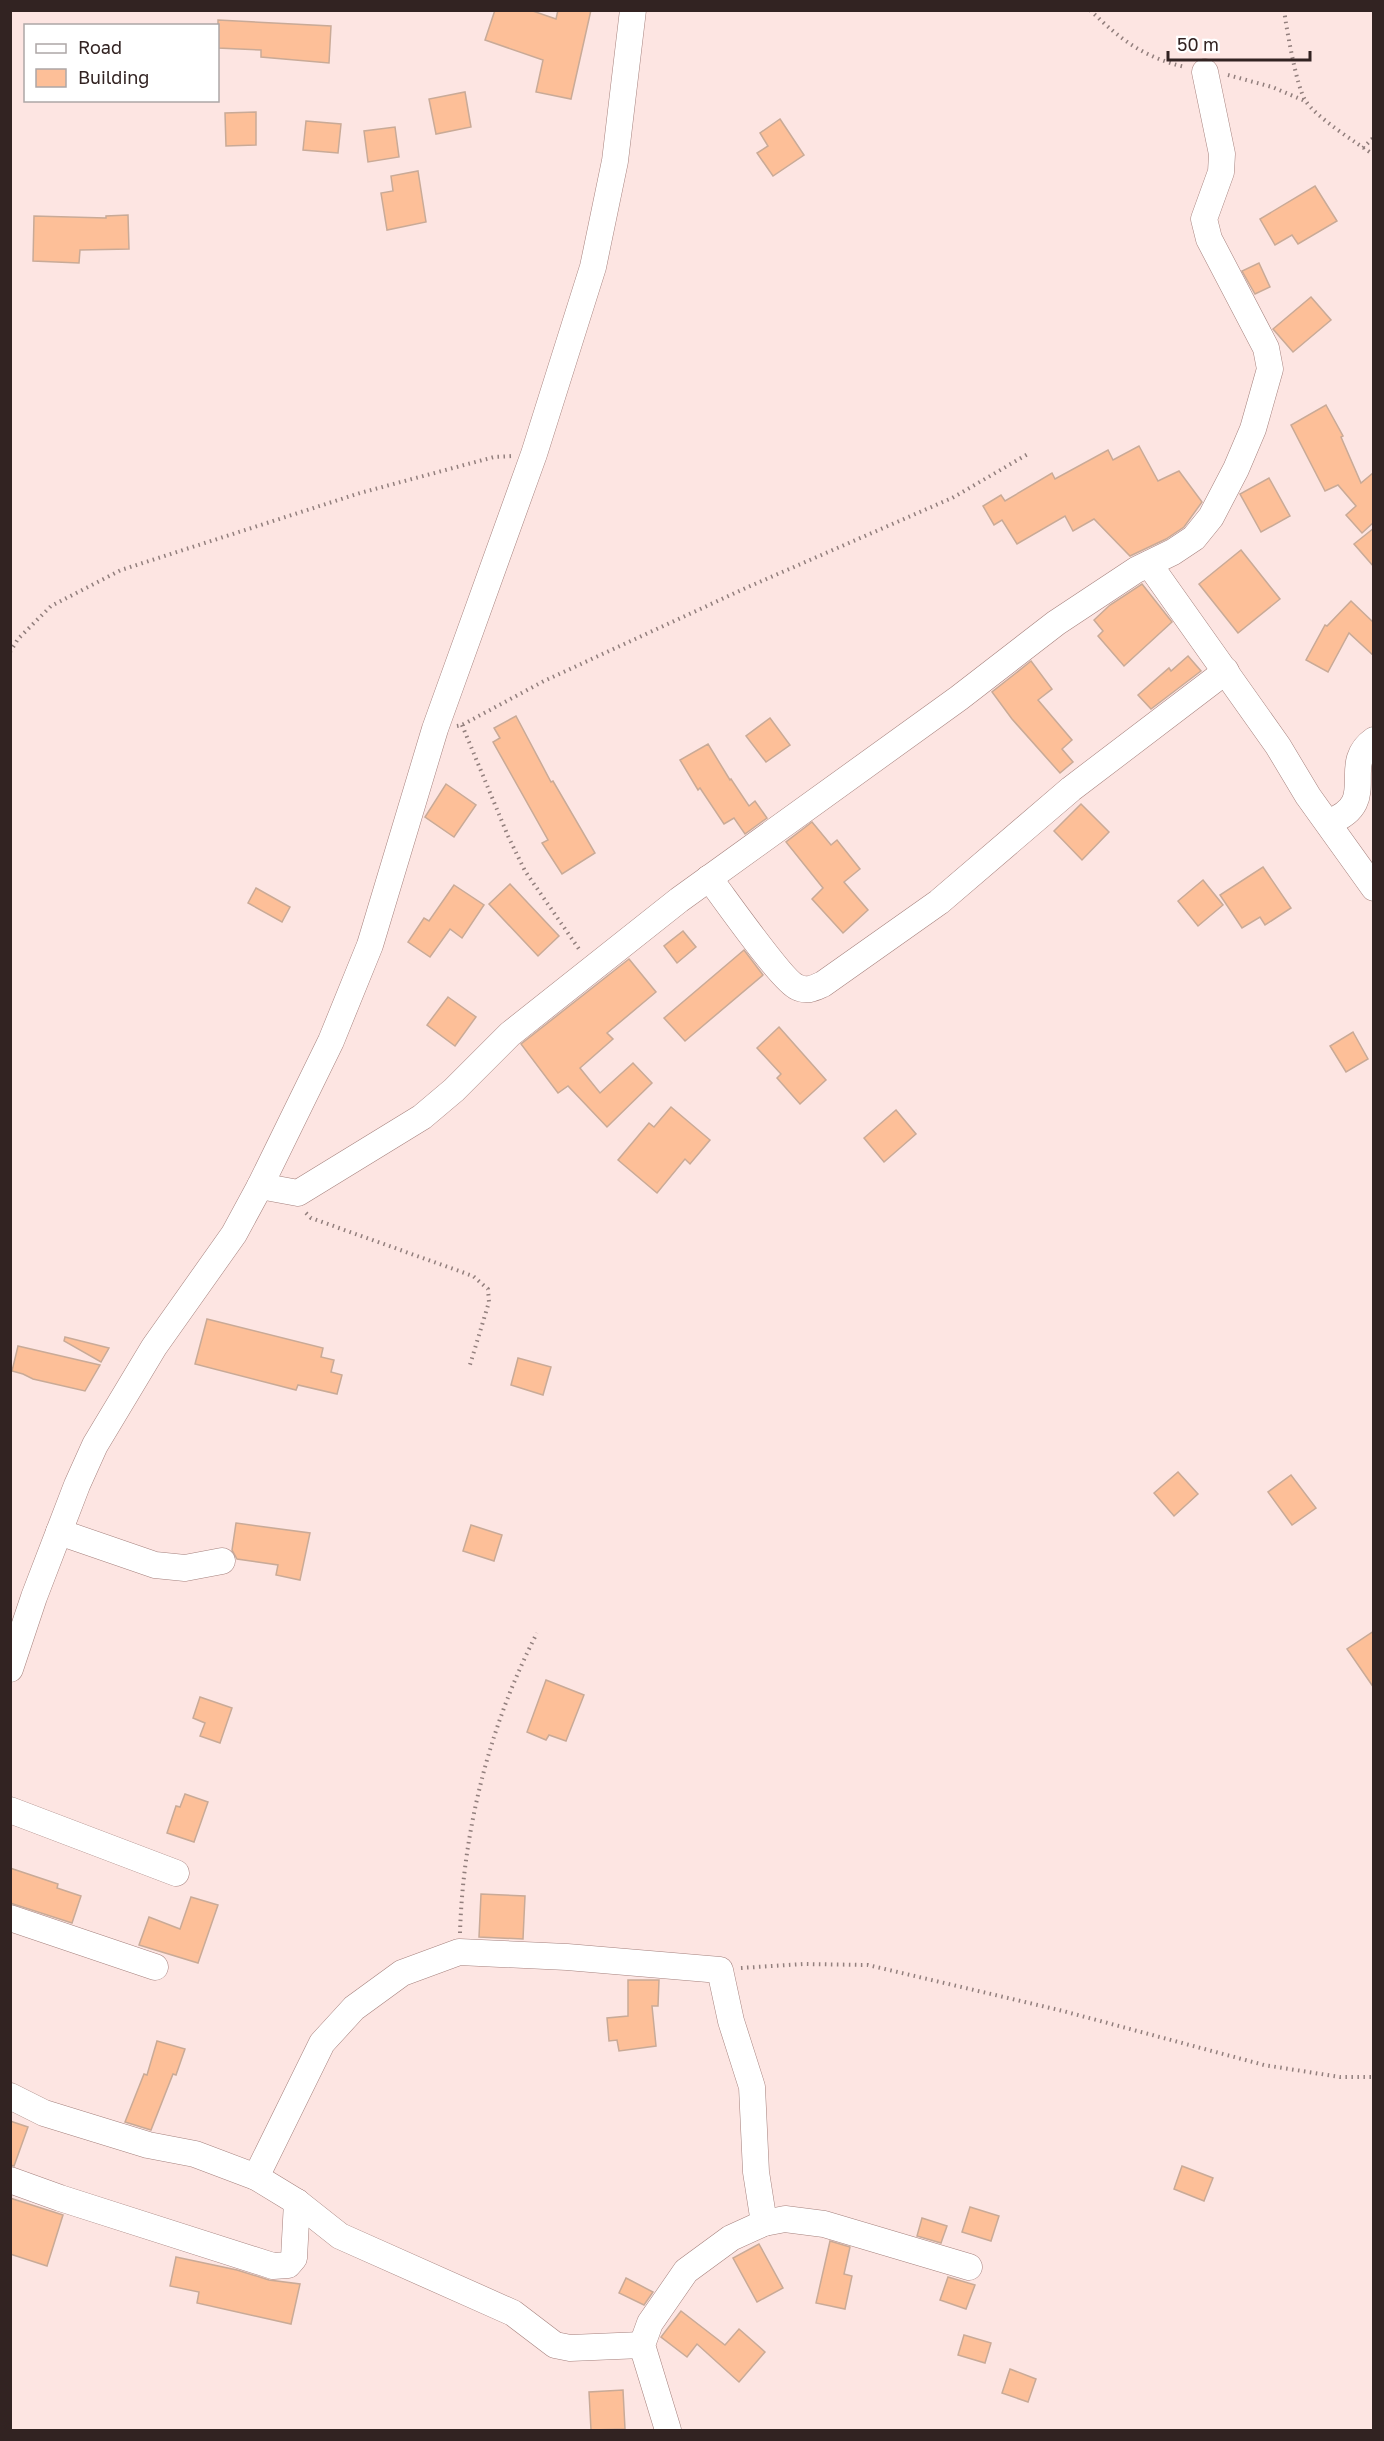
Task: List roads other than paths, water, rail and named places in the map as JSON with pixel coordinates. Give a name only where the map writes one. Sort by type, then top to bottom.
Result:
[{"type":"street","points":[[10,1669],[34,1597],[95,1445],[154,1347],[234,1234],[271,1189],[370,945],[435,729],[534,454],[593,267],[615,160],[633,10]]},
{"type":"street","points":[[271,1189],[298,1193],[422,1117],[454,1090],[510,1034],[592,967],[709,878],[959,698],[1056,623],[1194,538],[1211,517],[1236,469],[1253,429],[1270,369],[1266,348],[1209,239],[1204,219],[1221,172],[1222,154],[1205,72]]},
{"type":"street","points":[[1149,564],[1226,671],[1278,746],[1308,796],[1329,822],[1374,888]]},
{"type":"street","points":[[709,878],[781,973],[795,987],[810,990],[824,984],[939,902],[1071,789],[1226,671]]},
{"type":"street","points":[[1329,822],[1344,817],[1353,808],[1359,757],[1364,747],[1374,740]]},
{"type":"street","points":[[59,1532],[155,1565],[185,1568],[222,1561]]},
{"type":"street","points":[[10,1810],[177,1873]]},
{"type":"street","points":[[10,1918],[155,1967]]},
{"type":"street","points":[[256,2177],[322,2043],[354,2008],[402,1973],[459,1952],[567,1957],[720,1970],[731,2021],[752,2087],[756,2172],[764,2223]]},
{"type":"street","points":[[10,2096],[44,2113],[148,2145],[195,2154],[256,2177],[297,2202],[340,2236],[513,2313],[555,2345],[570,2348],[642,2345]]},
{"type":"street","points":[[10,2180],[273,2266],[288,2265],[294,2258],[297,2202]]},
{"type":"street","points":[[668,2430],[642,2345],[651,2323],[686,2271],[731,2238],[764,2223],[785,2219],[824,2224],[969,2267]]}]
